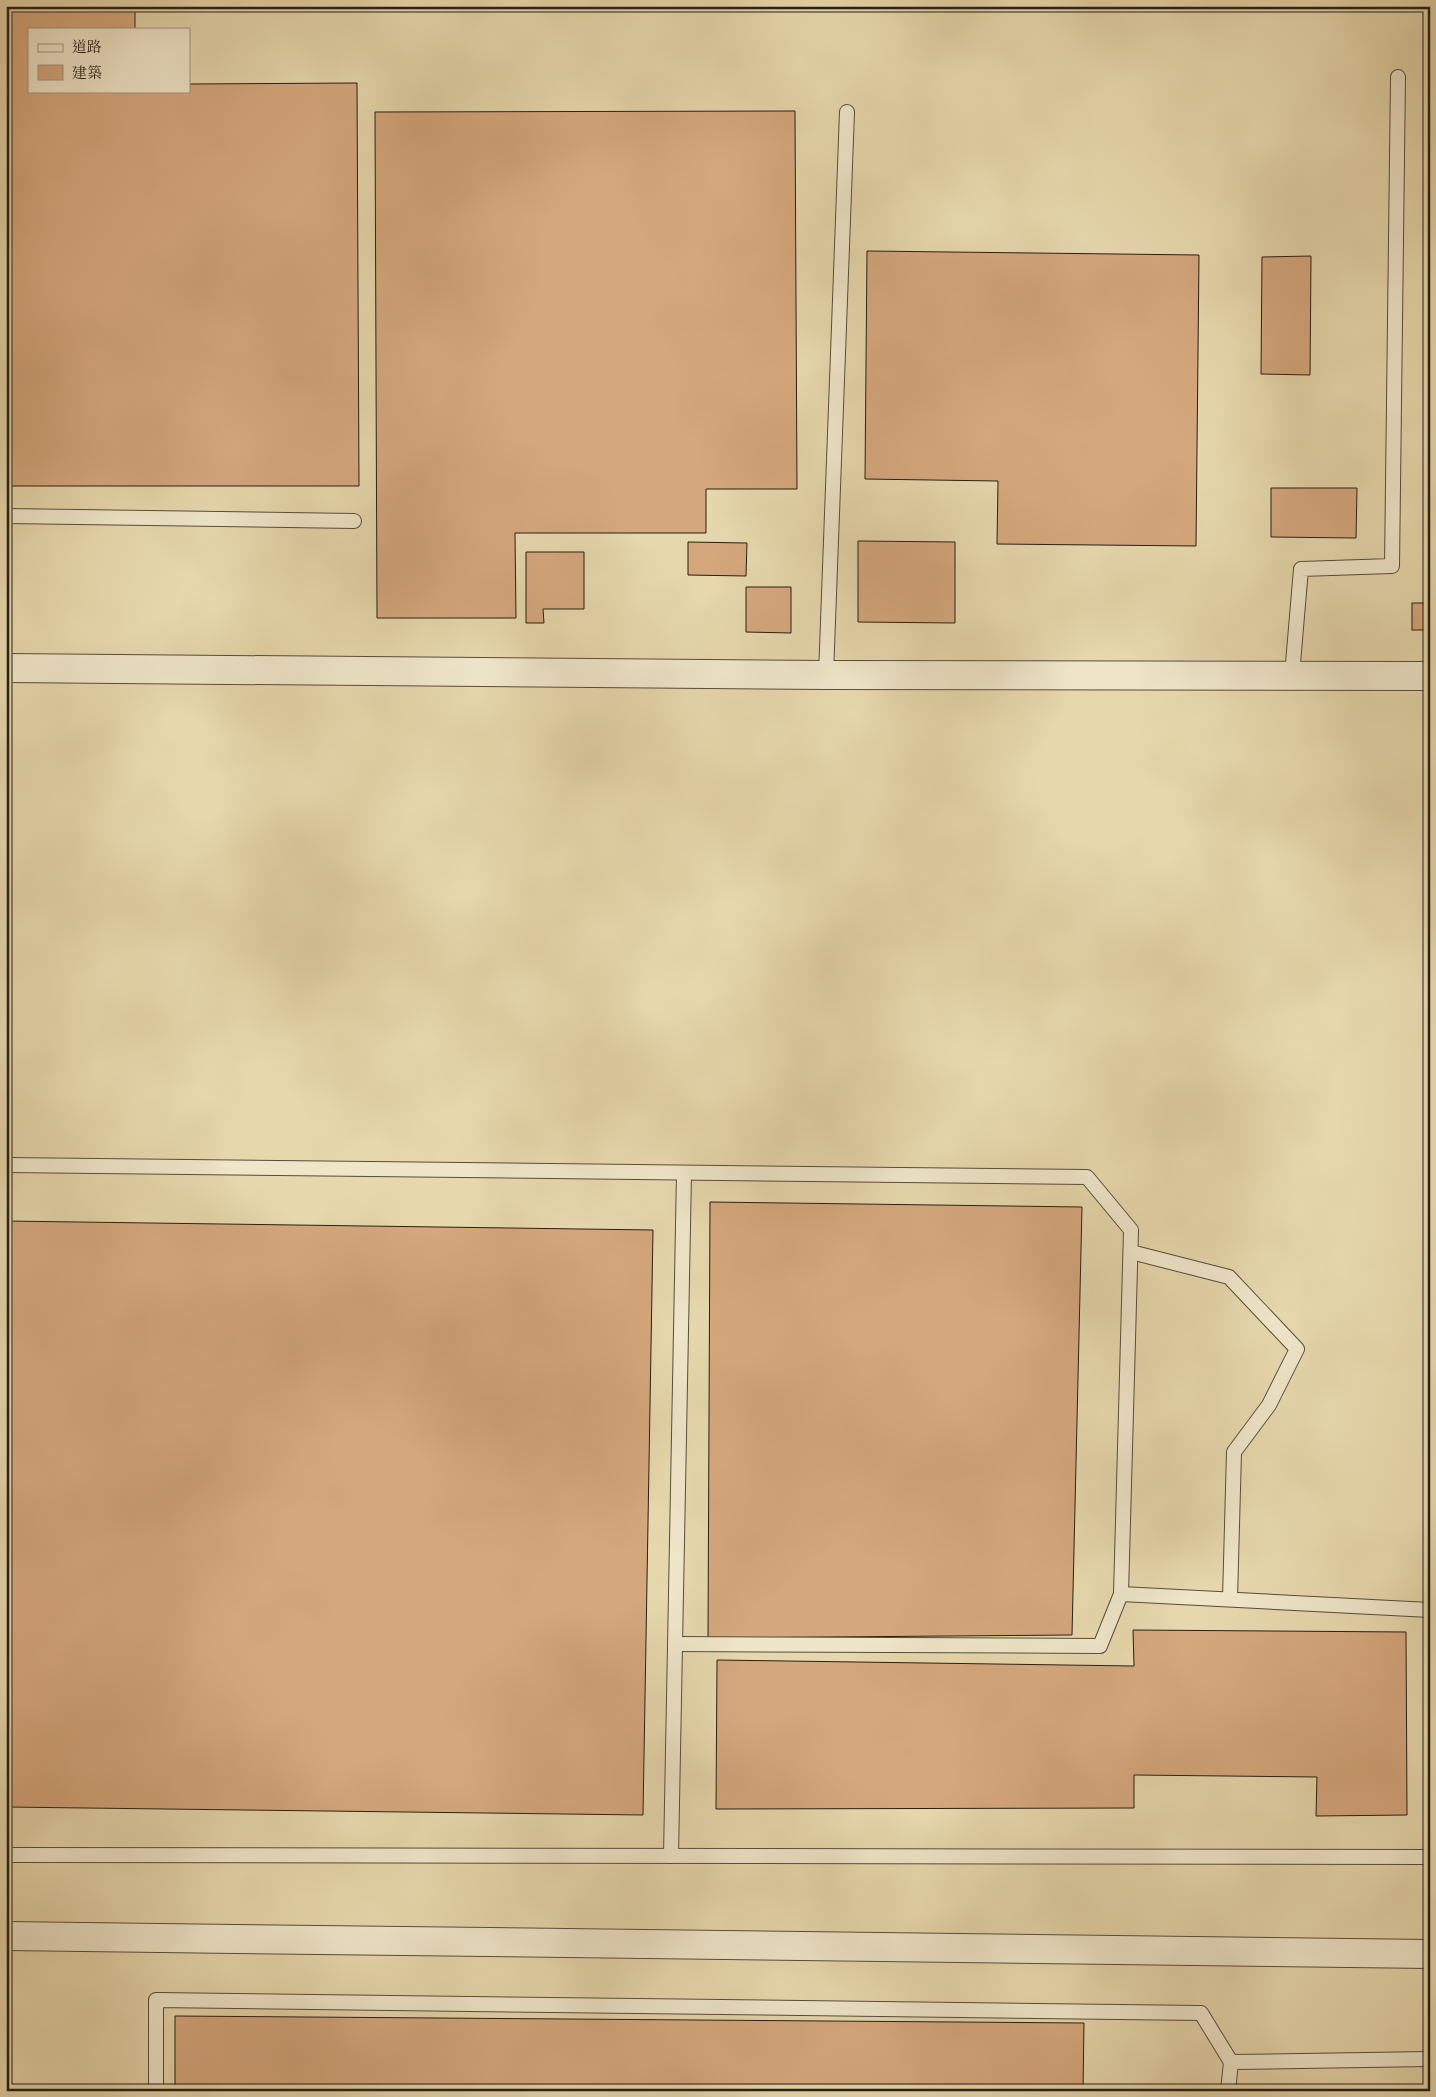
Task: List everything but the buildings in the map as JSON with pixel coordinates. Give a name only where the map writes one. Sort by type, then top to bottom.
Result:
[{"type":"street","points":[[6,668],[826,675],[1430,676]]},
{"type":"street","points":[[6,1936],[1430,1954]]},
{"type":"lane","points":[[1292,675],[1301,569],[1392,566],[1398,77]]},
{"type":"lane","points":[[826,675],[847,112]]},
{"type":"lane","points":[[6,516],[354,521]]},
{"type":"lane","points":[[6,1165],[1087,1177],[1131,1230],[1121,1594],[1100,1646],[675,1644]]},
{"type":"lane","points":[[671,1856],[684,1173]]},
{"type":"lane","points":[[1131,1252],[1229,1277],[1297,1349],[1269,1405],[1234,1452],[1230,1600]]},
{"type":"lane","points":[[1121,1594],[1430,1610]]},
{"type":"lane","points":[[6,1855],[1430,1857]]},
{"type":"lane","points":[[156,2091],[156,2000],[1201,2013],[1231,2062],[1228,2091]]},
{"type":"lane","points":[[1231,2062],[1430,2059]]}]
